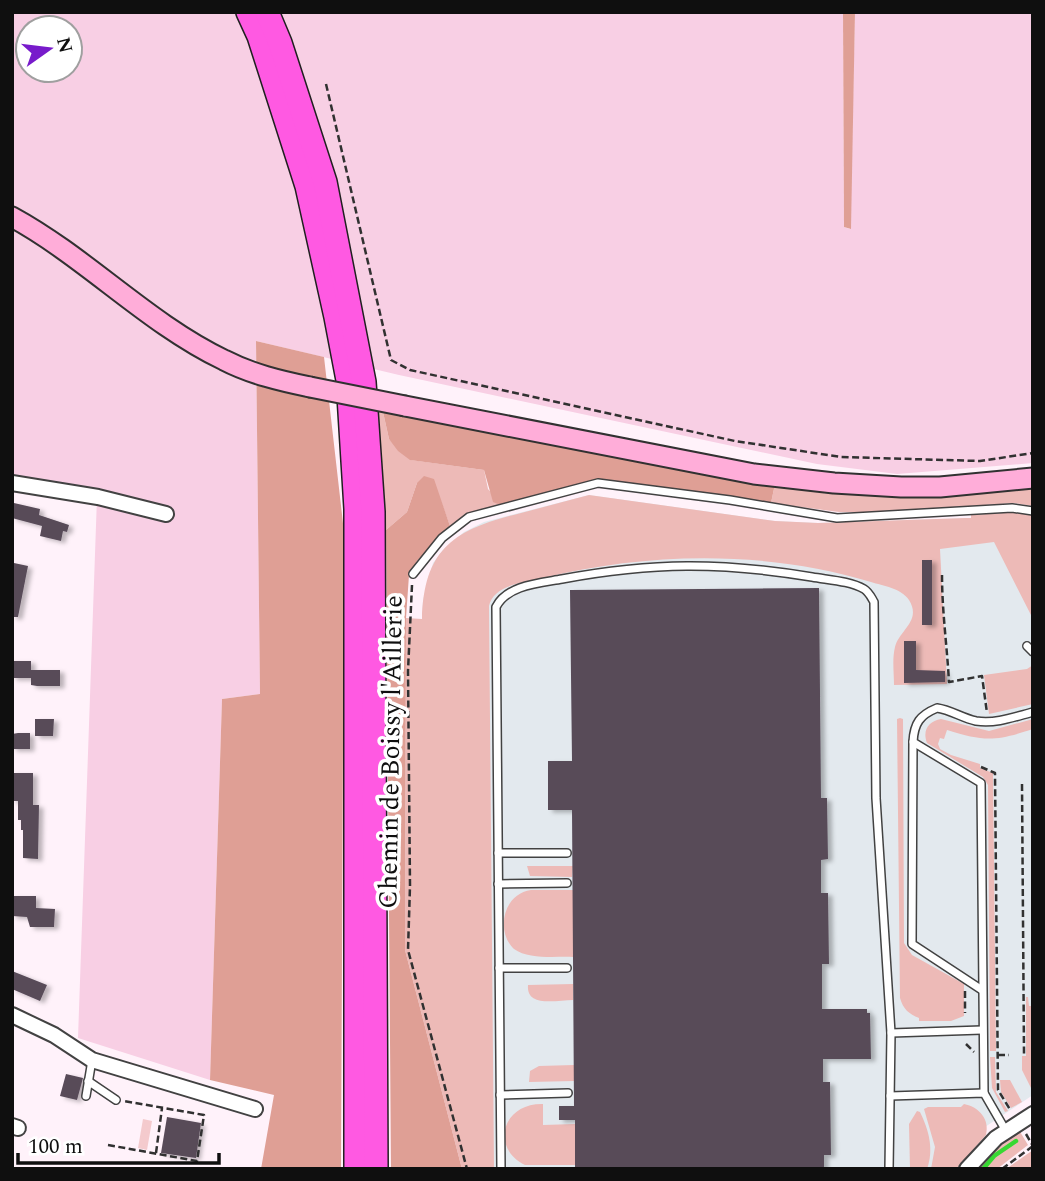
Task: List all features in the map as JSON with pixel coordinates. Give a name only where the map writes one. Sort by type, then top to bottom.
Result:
[{"type":"highway","points":[[240,12],[307,186]]},
{"type":"highway","points":[[248,12],[259,36],[307,186],[348,380],[356,509],[356,1169]]},
{"type":"highway","points":[[267,12],[280,43],[325,182],[364,382],[373,512],[376,1169]]},
{"type":"main road","points":[[12,216],[62,246],[169,328],[205,350],[250,371],[310,387],[754,474],[803,480],[940,487],[1033,478]]},
{"type":"street","points":[[12,483],[97,496],[166,514]]},
{"type":"street","points":[[12,1015],[54,1035],[92,1060],[255,1109]]},
{"type":"street","points":[[967,1169],[981,1152],[1006,1131],[1033,1114]]},
{"type":"lane","name":"Chemin de Boissy l'Aillerie","points":[[413,574],[442,538],[468,517],[598,483],[730,500],[837,518],[1013,508],[1033,511]]},
{"type":"lane","points":[[501,1169],[496,607],[506,596],[523,587],[643,567],[685,565],[771,570],[847,583],[864,589],[874,602],[876,798],[891,1033],[889,1169]]},
{"type":"lane","points":[[982,990],[912,944],[914,728],[921,717],[937,708],[988,722],[1033,712]]},
{"type":"lane","points":[[913,741],[981,783],[984,1093],[1006,1131]]},
{"type":"lane","points":[[498,853],[567,853]]},
{"type":"lane","points":[[498,884],[567,883]]},
{"type":"lane","points":[[499,968],[567,968]]},
{"type":"lane","points":[[891,1033],[982,1030]]},
{"type":"lane","points":[[86,1096],[92,1060]]},
{"type":"lane","points":[[88,1081],[117,1100]]},
{"type":"lane","points":[[500,1094],[568,1093]]},
{"type":"lane","points":[[890,1096],[984,1093]]},
{"type":"path","points":[[326,84],[391,360],[410,370],[735,441],[841,457],[980,461],[1033,453]]},
{"type":"path","name":"Chemin de Boissy l'Aillerie","points":[[413,574],[408,671],[408,950],[467,1169]]},
{"type":"path","points":[[942,575],[942,618],[946,627],[949,682],[982,676],[987,713]]},
{"type":"path","points":[[981,767],[995,773],[998,1090],[1012,1112]]},
{"type":"path","points":[[1022,784],[1024,1054]]},
{"type":"path","points":[[965,985],[965,1013]]},
{"type":"path","points":[[966,1045],[976,1055]]},
{"type":"path","points":[[991,1055],[1009,1055]]},
{"type":"path","points":[[108,1145],[197,1161],[204,1115],[117,1100]]},
{"type":"path","points":[[155,1154],[162,1108]]},
{"type":"path","points":[[1002,1169],[1033,1146],[1024,1132]]},
{"type":"shaded area","points":[[12,12],[843,12],[844,227],[850,229],[855,12],[1033,12],[1033,463],[897,474],[817,464],[399,375],[256,341],[260,694],[222,699],[210,1080],[78,1038],[97,497],[12,474]]},
{"type":"shaded area","points":[[843,12],[855,12],[851,229],[844,227]]},
{"type":"shaded area","points":[[256,341],[324,357],[344,532],[341,1169],[261,1169],[274,1095],[210,1080],[222,699],[260,694]]},
{"type":"shaded area","points":[[376,411],[383,412],[389,439],[411,460],[484,470],[488,489],[503,506],[466,516],[450,526],[438,493],[417,483],[407,512],[386,530]]},
{"type":"shaded area","points":[[383,412],[775,484],[771,503],[604,481],[503,506],[493,502],[484,470],[410,460],[398,451],[389,439]]},
{"type":"shaded area","points":[[424,476],[434,479],[450,526],[417,561],[409,575],[406,618],[405,950],[462,1169],[391,1169],[386,530],[407,512],[417,483]]},
{"type":"shaded area","points":[[775,484],[841,494],[1033,485],[1033,506],[1014,503],[882,512],[839,512],[771,503]]},
{"type":"shaded area","points":[[589,495],[775,521],[818,523],[971,518],[1033,527],[1033,1095],[973,1135],[945,1169],[484,1169],[421,638],[423,600],[433,563],[443,550],[464,532],[484,522]]},
{"type":"shaded area","points":[[589,495],[775,521],[818,523],[971,518],[971,515],[1018,512],[1033,516],[1033,619],[994,542],[940,549],[947,684],[894,685],[895,647],[913,614],[909,600],[892,588],[831,572],[749,560],[665,559],[583,569],[519,583],[497,593],[489,606],[494,1169],[462,1169],[405,950],[406,618],[422,619],[429,574],[448,545],[462,535],[498,519]]},
{"type":"shaded area","points":[[1033,665],[1033,704],[989,714],[984,675],[1027,669]]},
{"type":"shaded area","points":[[897,719],[903,719],[904,943],[912,955],[964,984],[964,1016],[951,1021],[919,1021],[919,1018],[909,1013],[900,998]]},
{"type":"shaded area","points":[[941,719],[989,731],[1033,719],[1033,729],[1000,738],[971,737],[947,730],[944,739],[940,738],[938,744],[940,749],[951,755],[980,764],[980,768],[993,773],[996,1051],[990,1051],[988,785],[983,777],[927,743],[925,734],[928,727]]},
{"type":"shaded area","points":[[527,866],[573,866],[572,877],[530,876]]},
{"type":"shaded area","points":[[531,890],[573,890],[573,957],[527,955],[514,949],[508,942],[504,924],[508,906],[521,893]]},
{"type":"shaded area","points":[[573,984],[573,1000],[544,1001],[532,997],[528,985]]},
{"type":"shaded area","points":[[1026,997],[1029,1006],[1033,1006],[1033,1092],[1022,1070],[1022,1056],[1026,1056]]},
{"type":"shaded area","points":[[990,1057],[995,1057],[996,1092],[1008,1111],[1005,1112],[992,1088]]},
{"type":"shaded area","points":[[574,1065],[574,1081],[529,1082],[530,1071],[539,1066]]},
{"type":"shaded area","points":[[1000,1080],[1010,1080],[1022,1102],[1011,1108],[1001,1092]]},
{"type":"shaded area","points":[[543,1104],[543,1125],[575,1124],[575,1165],[525,1165],[507,1148],[505,1128],[510,1118],[529,1106]]},
{"type":"shaded area","points":[[964,1104],[974,1108],[985,1119],[986,1135],[956,1169],[931,1169],[935,1147],[924,1109],[961,1107]]},
{"type":"shaded area","points":[[917,1111],[920,1112],[930,1140],[927,1169],[910,1169],[909,1124]]},
{"type":"shaded area","points":[[143,1119],[152,1121],[147,1150],[138,1148]]},
{"type":"shaded area","points":[[1019,1130],[1028,1145],[997,1169],[975,1169],[995,1147]]},
{"type":"shaded area","points":[[1033,1150],[1033,1169],[1006,1169]]},
{"type":"building","points":[[14,503],[40,509],[39,515],[69,525],[67,532],[63,531],[61,541],[40,536],[42,526],[12,518]]},
{"type":"building","points":[[922,560],[932,560],[932,625],[922,625]]},
{"type":"building","points":[[14,563],[28,566],[18,617],[12,617]]},
{"type":"building","points":[[819,588],[821,798],[827,798],[828,859],[821,860],[821,893],[828,893],[829,964],[822,964],[822,1009],[867,1009],[867,1013],[870,1013],[871,1059],[823,1059],[823,1082],[830,1082],[831,1155],[824,1155],[824,1169],[575,1169],[575,1120],[559,1120],[559,1106],[574,1106],[572,810],[548,810],[548,761],[572,761],[570,590]]},
{"type":"building","points":[[904,641],[916,641],[916,670],[945,671],[945,682],[904,683]]},
{"type":"building","points":[[12,661],[31,661],[31,670],[60,670],[60,686],[31,685],[31,678],[12,678]]},
{"type":"building","points":[[35,719],[54,719],[53,736],[35,736]]},
{"type":"building","points":[[30,733],[30,749],[12,749],[12,734]]},
{"type":"building","points":[[12,773],[33,773],[33,805],[39,805],[38,859],[23,858],[23,830],[21,820],[18,820],[18,801],[12,801]]},
{"type":"building","points":[[12,896],[36,896],[36,908],[55,909],[54,927],[30,927],[27,917],[12,916]]},
{"type":"building","points":[[12,971],[47,985],[40,1001],[12,989]]},
{"type":"building","points":[[66,1074],[83,1078],[77,1100],[60,1096]]},
{"type":"building","points":[[167,1117],[201,1123],[196,1158],[161,1153]]},
{"type":"waterway","points":[[983,1169],[994,1156],[1016,1141]]}]
